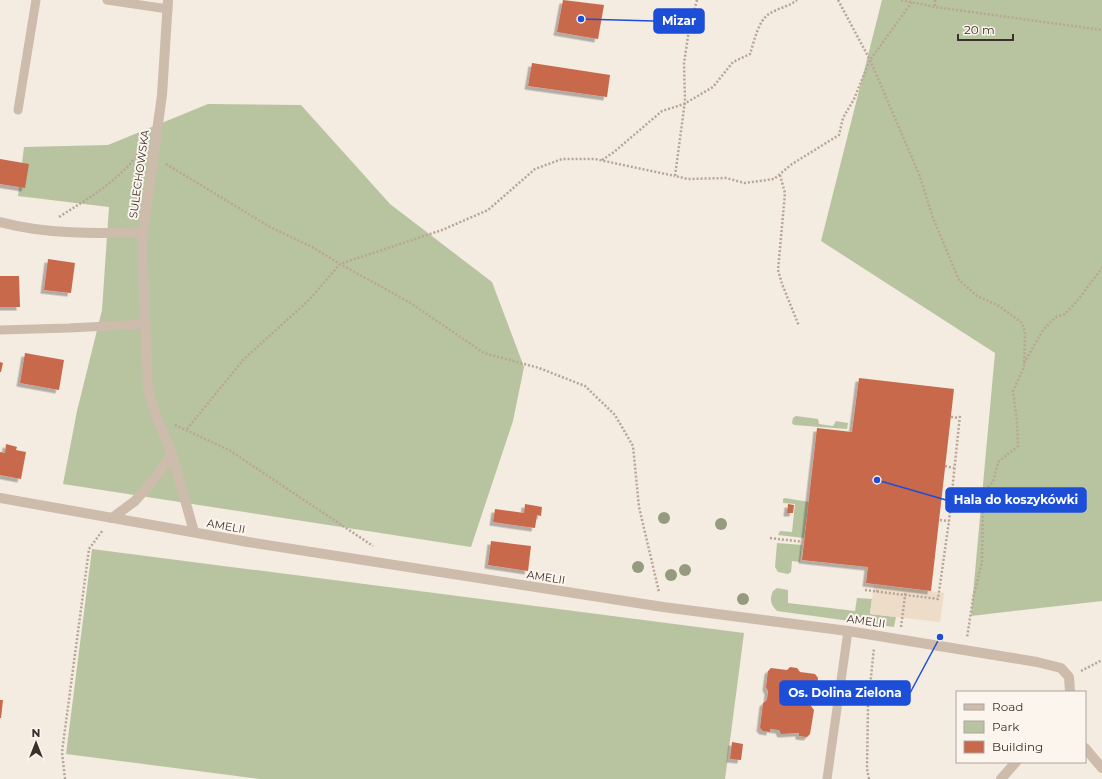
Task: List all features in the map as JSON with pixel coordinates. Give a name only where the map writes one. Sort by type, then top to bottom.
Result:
[{"type":"street","name":"SULECHOWSKA","points":[[0,222],[38,228],[110,234],[143,232],[162,95],[168,4]]},
{"type":"street","points":[[143,232],[148,389],[157,418],[172,454],[194,532]]},
{"type":"street","points":[[112,518],[135,501],[156,478],[172,454]]},
{"type":"street","name":"AMELII","points":[[0,498],[194,532],[663,607],[900,638],[1051,665],[1061,668],[1070,677]]},
{"type":"street","points":[[1070,677],[1070,691]]},
{"type":"street","points":[[1086,749],[1102,768]]},
{"type":"street","points":[[1001,779],[1015,763]]},
{"type":"lane","points":[[18,110],[36,0]]},
{"type":"lane","points":[[107,0],[168,4]]},
{"type":"lane","points":[[0,330],[146,324]]},
{"type":"lane","points":[[828,779],[848,631]]},
{"type":"path","points":[[675,176],[684,104],[684,62],[689,30],[697,0]]},
{"type":"path","points":[[601,160],[614,152],[662,111],[684,104],[713,87],[733,62],[750,54],[761,24],[768,14],[790,6],[797,0]]},
{"type":"path","points":[[838,0],[870,60],[919,174],[933,218],[960,280],[977,296],[999,306],[1022,323],[1025,332],[1024,364]]},
{"type":"path","points":[[901,0],[935,7],[1102,30]]},
{"type":"path","points":[[935,0],[935,7]]},
{"type":"path","points":[[187,429],[244,359],[309,300],[340,264],[442,230],[488,210],[535,169],[562,159],[601,160],[688,179],[726,178],[745,183],[774,179],[792,164],[839,135],[843,118],[854,99],[870,60],[912,2]]},
{"type":"path","points":[[38,228],[106,188],[125,171],[143,148]]},
{"type":"path","points":[[154,156],[270,227],[312,247],[409,302],[484,353],[539,368],[584,386],[615,415],[633,446],[639,507],[663,607]]},
{"type":"path","points":[[780,175],[785,193],[778,270],[782,284],[800,326]]},
{"type":"path","points":[[965,650],[982,562],[983,498],[986,489],[993,482],[998,462],[1018,446],[1013,391],[1024,364],[1043,330],[1056,318],[1065,314],[1077,301],[1102,268]]},
{"type":"path","points":[[865,590],[938,599],[949,521],[959,416],[951,417]]},
{"type":"path","points":[[157,418],[187,429],[229,450],[374,547]]},
{"type":"path","points":[[945,466],[954,468]]},
{"type":"path","points":[[65,779],[62,752],[89,549],[112,518]]},
{"type":"path","points":[[940,520],[949,521]]},
{"type":"path","points":[[770,538],[804,542]]},
{"type":"path","points":[[877,592],[878,584]]},
{"type":"path","points":[[900,638],[906,588]]},
{"type":"path","points":[[869,779],[867,769],[868,706],[875,635]]},
{"type":"path","points":[[1070,677],[1102,660]]},
{"type":"green space","points":[[882,0],[1102,0],[1102,601],[971,616],[995,353],[821,241]]},
{"type":"green space","points":[[208,104],[301,105],[390,204],[492,282],[524,367],[513,421],[471,547],[63,484],[77,411],[102,310],[109,207],[18,196],[24,147],[108,145]]},
{"type":"green space","points":[[796,416],[818,419],[819,424],[833,426],[836,421],[848,423],[847,429],[794,425],[792,423],[793,418]]},
{"type":"green space","points":[[785,498],[809,502],[804,538],[778,535],[780,531],[792,532],[795,504],[783,503],[783,499]]},
{"type":"green space","points":[[777,543],[802,545],[800,562],[792,561],[791,572],[788,574],[778,572],[775,567]]},
{"type":"green space","points":[[92,549],[744,633],[725,779],[260,779],[66,754]]},
{"type":"green space","points":[[777,588],[788,590],[788,603],[855,611],[857,598],[872,599],[870,614],[896,617],[894,627],[777,611],[772,604],[771,599],[773,591]]},
{"type":"shaded area","points":[[874,584],[944,593],[940,622],[870,614]]},
{"type":"building","points":[[563,0],[604,5],[598,39],[557,32]]},
{"type":"building","points":[[532,63],[610,75],[607,97],[528,86]]},
{"type":"building","points":[[0,159],[29,164],[25,188],[0,184]]},
{"type":"building","points":[[48,259],[75,263],[71,293],[44,290]]},
{"type":"building","points":[[0,276],[19,276],[20,307],[0,307]]},
{"type":"building","points":[[25,353],[64,360],[59,390],[20,383]]},
{"type":"building","points":[[0,362],[3,363],[1,372],[0,372]]},
{"type":"building","points":[[859,378],[954,389],[931,591],[866,583],[868,567],[802,560],[817,428],[852,432]]},
{"type":"building","points":[[6,444],[17,447],[16,450],[26,452],[21,479],[0,475],[0,452],[5,453]]},
{"type":"building","points":[[525,504],[542,507],[541,516],[537,515],[535,528],[493,522],[495,509],[524,513]]},
{"type":"building","points":[[788,504],[794,505],[793,513],[787,513]]},
{"type":"building","points":[[491,541],[531,546],[528,571],[488,565]]},
{"type":"building","points":[[790,667],[797,668],[800,672],[815,674],[818,678],[816,694],[812,697],[811,706],[814,710],[810,734],[807,737],[799,736],[799,733],[781,734],[779,730],[770,729],[770,732],[763,731],[760,728],[763,703],[767,700],[768,691],[766,687],[768,671],[771,668],[787,670]]},
{"type":"building","points":[[0,700],[3,700],[1,718],[0,718]]},
{"type":"building","points":[[732,742],[743,744],[741,760],[730,759]]},
{"type":"place","name":"Mizar","points":[[581,19]]},
{"type":"place","name":"Hala do koszykówki","points":[[877,480]]},
{"type":"place","name":"Os. Dolina Zielona","points":[[940,637]]}]
